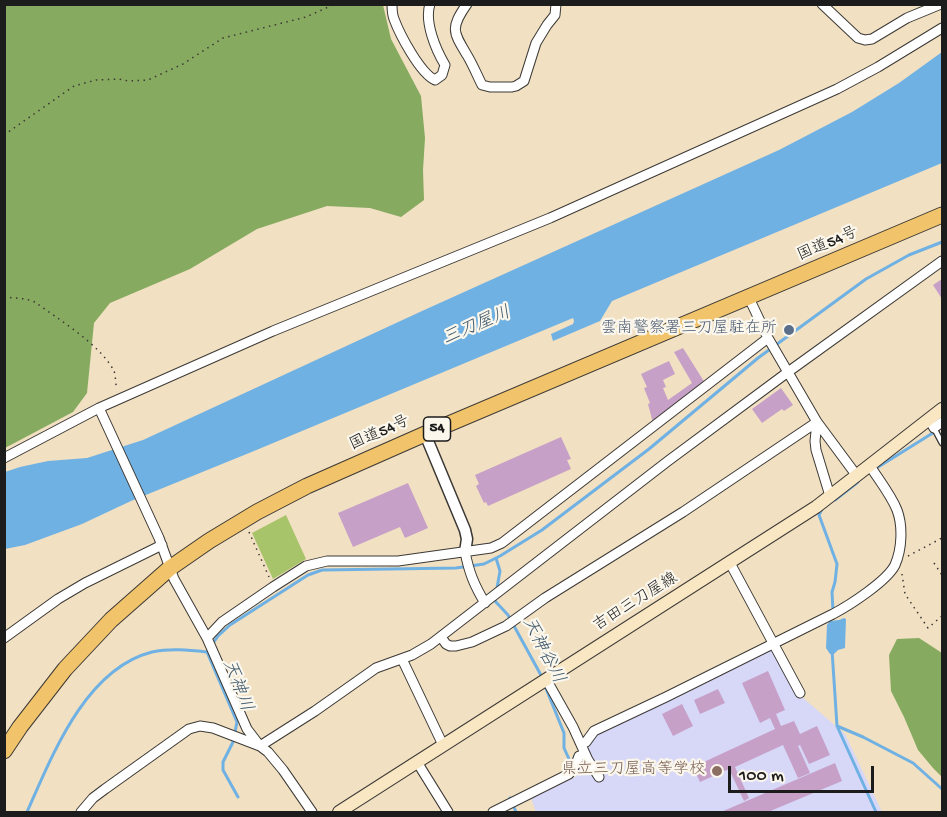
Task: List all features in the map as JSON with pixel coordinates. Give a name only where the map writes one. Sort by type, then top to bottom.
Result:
[{"type":"highway","name":"国道54号","points":[[4,751],[44,696],[85,646],[111,620],[170,568],[257,512],[307,486],[426,434],[942,215]]},
{"type":"main road","name":"吉田三刀屋線","points":[[339,813],[831,496],[870,466],[935,423],[942,409]]},
{"type":"street","points":[[392,4],[394,20],[410,50],[422,69],[435,80],[442,75],[445,65],[434,43],[428,19],[430,4]]},
{"type":"street","points":[[467,4],[459,15],[455,33],[482,85],[490,87],[512,87],[524,81],[537,43],[555,15],[556,4]]},
{"type":"street","points":[[822,4],[858,38],[865,40],[872,39],[907,18],[941,4]]},
{"type":"street","points":[[4,458],[121,399],[273,330],[550,218],[816,98],[878,66],[942,28]]},
{"type":"street","points":[[260,746],[376,668],[421,651],[441,637],[660,468],[942,261]]},
{"type":"street","points":[[749,298],[769,340],[817,422],[857,476]]},
{"type":"street","points":[[207,638],[222,622],[306,567],[327,561],[398,561],[491,548],[502,543],[769,340]]},
{"type":"street","points":[[100,411],[161,541],[174,579],[207,638],[247,729],[283,770],[312,813]]},
{"type":"street","points":[[817,422],[816,450],[831,496]]},
{"type":"street","points":[[441,637],[446,644],[456,646],[472,642],[506,626],[545,598],[683,512],[817,422]]},
{"type":"street","points":[[426,434],[465,530],[467,539],[465,552],[469,572],[485,603]]},
{"type":"street","points":[[586,742],[594,731],[833,614],[856,601],[888,574],[894,565],[900,547],[900,518],[896,507],[870,466]]},
{"type":"street","points":[[4,638],[57,599],[161,541]]},
{"type":"street","points":[[730,563],[801,693]]},
{"type":"street","points":[[402,659],[443,745]]},
{"type":"street","points":[[546,679],[599,777]]},
{"type":"street","points":[[81,813],[93,798],[189,729],[206,726],[260,746]]},
{"type":"street","points":[[493,813],[569,774],[579,756]]},
{"type":"street","points":[[417,762],[448,813]]},
{"type":"lane","points":[[935,423],[942,443]]},
{"type":"path","points":[[4,135],[74,86],[96,80],[148,80],[183,64],[223,38],[306,17],[335,4]]},
{"type":"path","points":[[4,297],[35,302],[97,348],[115,373],[116,386],[121,399]]},
{"type":"path","points":[[249,531],[273,587]]},
{"type":"path","points":[[904,561],[908,555],[942,538]]},
{"type":"path","points":[[934,563],[942,575]]},
{"type":"path","points":[[901,568],[905,594],[928,628],[942,616]]},
{"type":"shaded area","points":[[772,648],[795,691],[845,734],[882,812],[536,812],[531,798],[575,777],[593,737]]},
{"type":"green space","points":[[5,4],[383,5],[391,39],[421,96],[425,138],[424,200],[401,217],[370,208],[327,206],[257,229],[190,269],[110,303],[94,323],[87,393],[73,412],[5,448]]},
{"type":"green space","points":[[286,515],[306,559],[273,579],[252,533]]},
{"type":"green space","points":[[919,638],[942,653],[942,777],[918,750],[891,691],[889,655],[897,639]]},
{"type":"water","name":"三刀屋川","points":[[942,52],[942,163],[612,301],[600,321],[553,341],[551,334],[573,324],[573,318],[131,501],[82,524],[25,545],[5,549],[5,472],[48,461],[87,458],[143,440],[779,150],[852,112],[899,83]]},
{"type":"water","points":[[846,619],[845,648],[830,654],[826,648],[827,625],[830,621]]},
{"type":"building","points":[[942,279],[942,299],[933,285]]},
{"type":"building","points":[[683,348],[705,383],[653,423],[648,404],[650,403],[644,388],[647,387],[641,374],[669,361],[675,374],[663,380],[666,387],[663,388],[668,400],[692,383],[674,352]]},
{"type":"building","points":[[781,388],[793,405],[784,411],[782,409],[762,423],[752,409]]},
{"type":"building","points":[[561,437],[571,459],[567,460],[571,469],[488,506],[486,502],[484,503],[476,486],[479,484],[475,475]]},
{"type":"building","points":[[408,483],[428,528],[405,538],[400,527],[353,547],[338,513]]},
{"type":"building","points":[[768,671],[785,710],[776,714],[781,726],[794,721],[800,734],[817,726],[830,755],[809,764],[800,745],[798,746],[810,773],[798,778],[783,745],[735,767],[749,798],[744,801],[729,769],[700,782],[693,767],[775,729],[770,718],[760,723],[742,683]]},
{"type":"building","points":[[718,689],[725,703],[700,714],[694,700]]},
{"type":"building","points":[[682,704],[693,726],[673,736],[662,714]]},
{"type":"building","points":[[835,763],[842,781],[768,812],[721,812]]},
{"type":"waterway","points":[[207,652],[218,636],[230,625],[308,575],[322,570],[456,568],[484,564],[500,556],[542,530],[649,449],[758,358],[866,279],[909,255],[942,242]]},
{"type":"waterway","points":[[875,469],[936,431]]},
{"type":"waterway","points":[[835,500],[858,482]]},
{"type":"waterway","points":[[822,509],[819,515],[837,564],[832,592],[833,611]]},
{"type":"waterway","name":"天神谷川","points":[[496,558],[500,571],[497,588]]},
{"type":"waterway","name":"天神谷川","points":[[496,598],[495,601],[508,615],[542,677]]},
{"type":"waterway","points":[[27,812],[60,741],[74,717],[108,676],[128,661],[152,652],[173,650],[207,652]]},
{"type":"waterway","points":[[832,650],[837,726],[876,812]]},
{"type":"waterway","name":"天神川","points":[[207,652],[237,722],[233,742],[223,762],[223,770],[238,797]]},
{"type":"waterway","name":"天神谷川","points":[[545,686],[564,733],[564,748],[569,759]]},
{"type":"waterway","points":[[837,726],[913,763],[942,789]]},
{"type":"waterway","name":"天神谷川","points":[[510,798],[516,812]]},
{"type":"place","name":"雲南警察署三刀屋駐在所","points":[[789,330]]},
{"type":"place","name":"県立三刀屋高等学校","points":[[717,771]]}]
